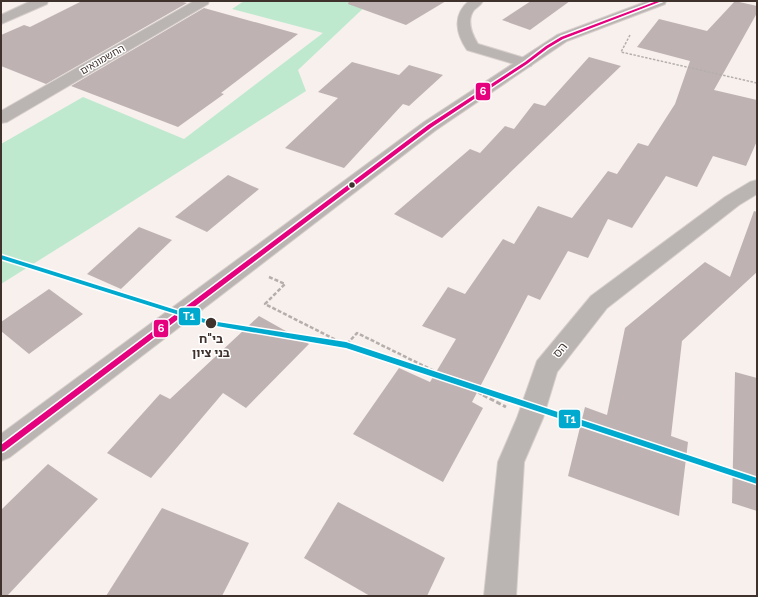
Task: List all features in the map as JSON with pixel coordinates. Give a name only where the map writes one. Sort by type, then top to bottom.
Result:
[{"type":"street","points":[[1,20],[42,1]]},
{"type":"street","name":"החשמונאים","points":[[1,118],[203,1]]},
{"type":"street","points":[[477,1],[472,5],[463,20],[463,31],[472,47],[526,63]]},
{"type":"street","points":[[1,449],[430,126],[562,38],[652,4]]},
{"type":"street","name":"הס","points":[[500,596],[511,462],[530,418],[546,368],[598,302],[732,201],[757,186]]},
{"type":"path","points":[[652,4],[620,52],[757,83]]},
{"type":"path","points":[[245,265],[284,284],[265,304],[346,345],[357,332],[530,418]]},
{"type":"green space","points":[[244,1],[371,1],[298,70],[306,91],[1,284],[1,144],[83,97],[184,139],[323,33],[232,9]]},
{"type":"building","points":[[82,1],[179,1],[187,3],[46,84],[1,66],[1,35],[24,25],[30,27]]},
{"type":"building","points":[[349,1],[446,1],[406,25],[348,4]]},
{"type":"building","points":[[531,1],[570,1],[530,30],[502,20]]},
{"type":"building","points":[[735,1],[757,6],[757,13],[714,90],[757,100],[757,141],[746,166],[713,156],[697,187],[666,176],[632,228],[608,219],[588,258],[568,251],[540,300],[528,295],[472,402],[483,408],[443,482],[353,434],[399,368],[430,382],[456,339],[422,326],[448,287],[465,294],[503,239],[514,244],[538,206],[572,218],[608,171],[617,174],[638,143],[648,146],[675,104],[690,61],[637,47],[659,19],[707,31]]},
{"type":"building","points":[[204,8],[298,34],[221,93],[224,94],[178,127],[71,86]]},
{"type":"building","points":[[589,57],[621,66],[442,238],[394,214],[470,149],[480,153],[505,126],[514,129],[534,103],[545,106]]},
{"type":"building","points":[[352,62],[399,75],[409,65],[443,75],[409,106],[403,104],[344,168],[285,148],[338,98],[318,92]]},
{"type":"building","points":[[228,175],[259,189],[207,232],[175,217]]},
{"type":"building","points":[[754,211],[757,212],[757,272],[682,341],[671,436],[688,442],[679,516],[568,476],[585,407],[607,415],[625,328],[705,262],[730,277]]},
{"type":"building","points":[[139,227],[172,240],[121,289],[87,274]]},
{"type":"building","points":[[49,289],[83,314],[29,354],[1,331],[1,322]]},
{"type":"building","points":[[259,316],[309,344],[246,408],[223,393],[151,478],[107,453],[160,394],[170,399]]},
{"type":"building","points":[[735,372],[757,378],[757,511],[732,503]]},
{"type":"building","points":[[48,464],[98,499],[7,596],[1,596],[1,510]]},
{"type":"building","points":[[338,502],[445,558],[427,596],[370,596],[304,558]]},
{"type":"building","points":[[162,508],[249,543],[222,596],[106,596]]},
{"type":"transit line","name":"6","points":[[1,449],[430,126],[562,38],[660,1]]},
{"type":"transit line","name":"T1","points":[[1,257],[211,323],[346,345],[757,481]]},
{"type":"place","name":"בי\"ח בני ציון","points":[[211,323]]}]
